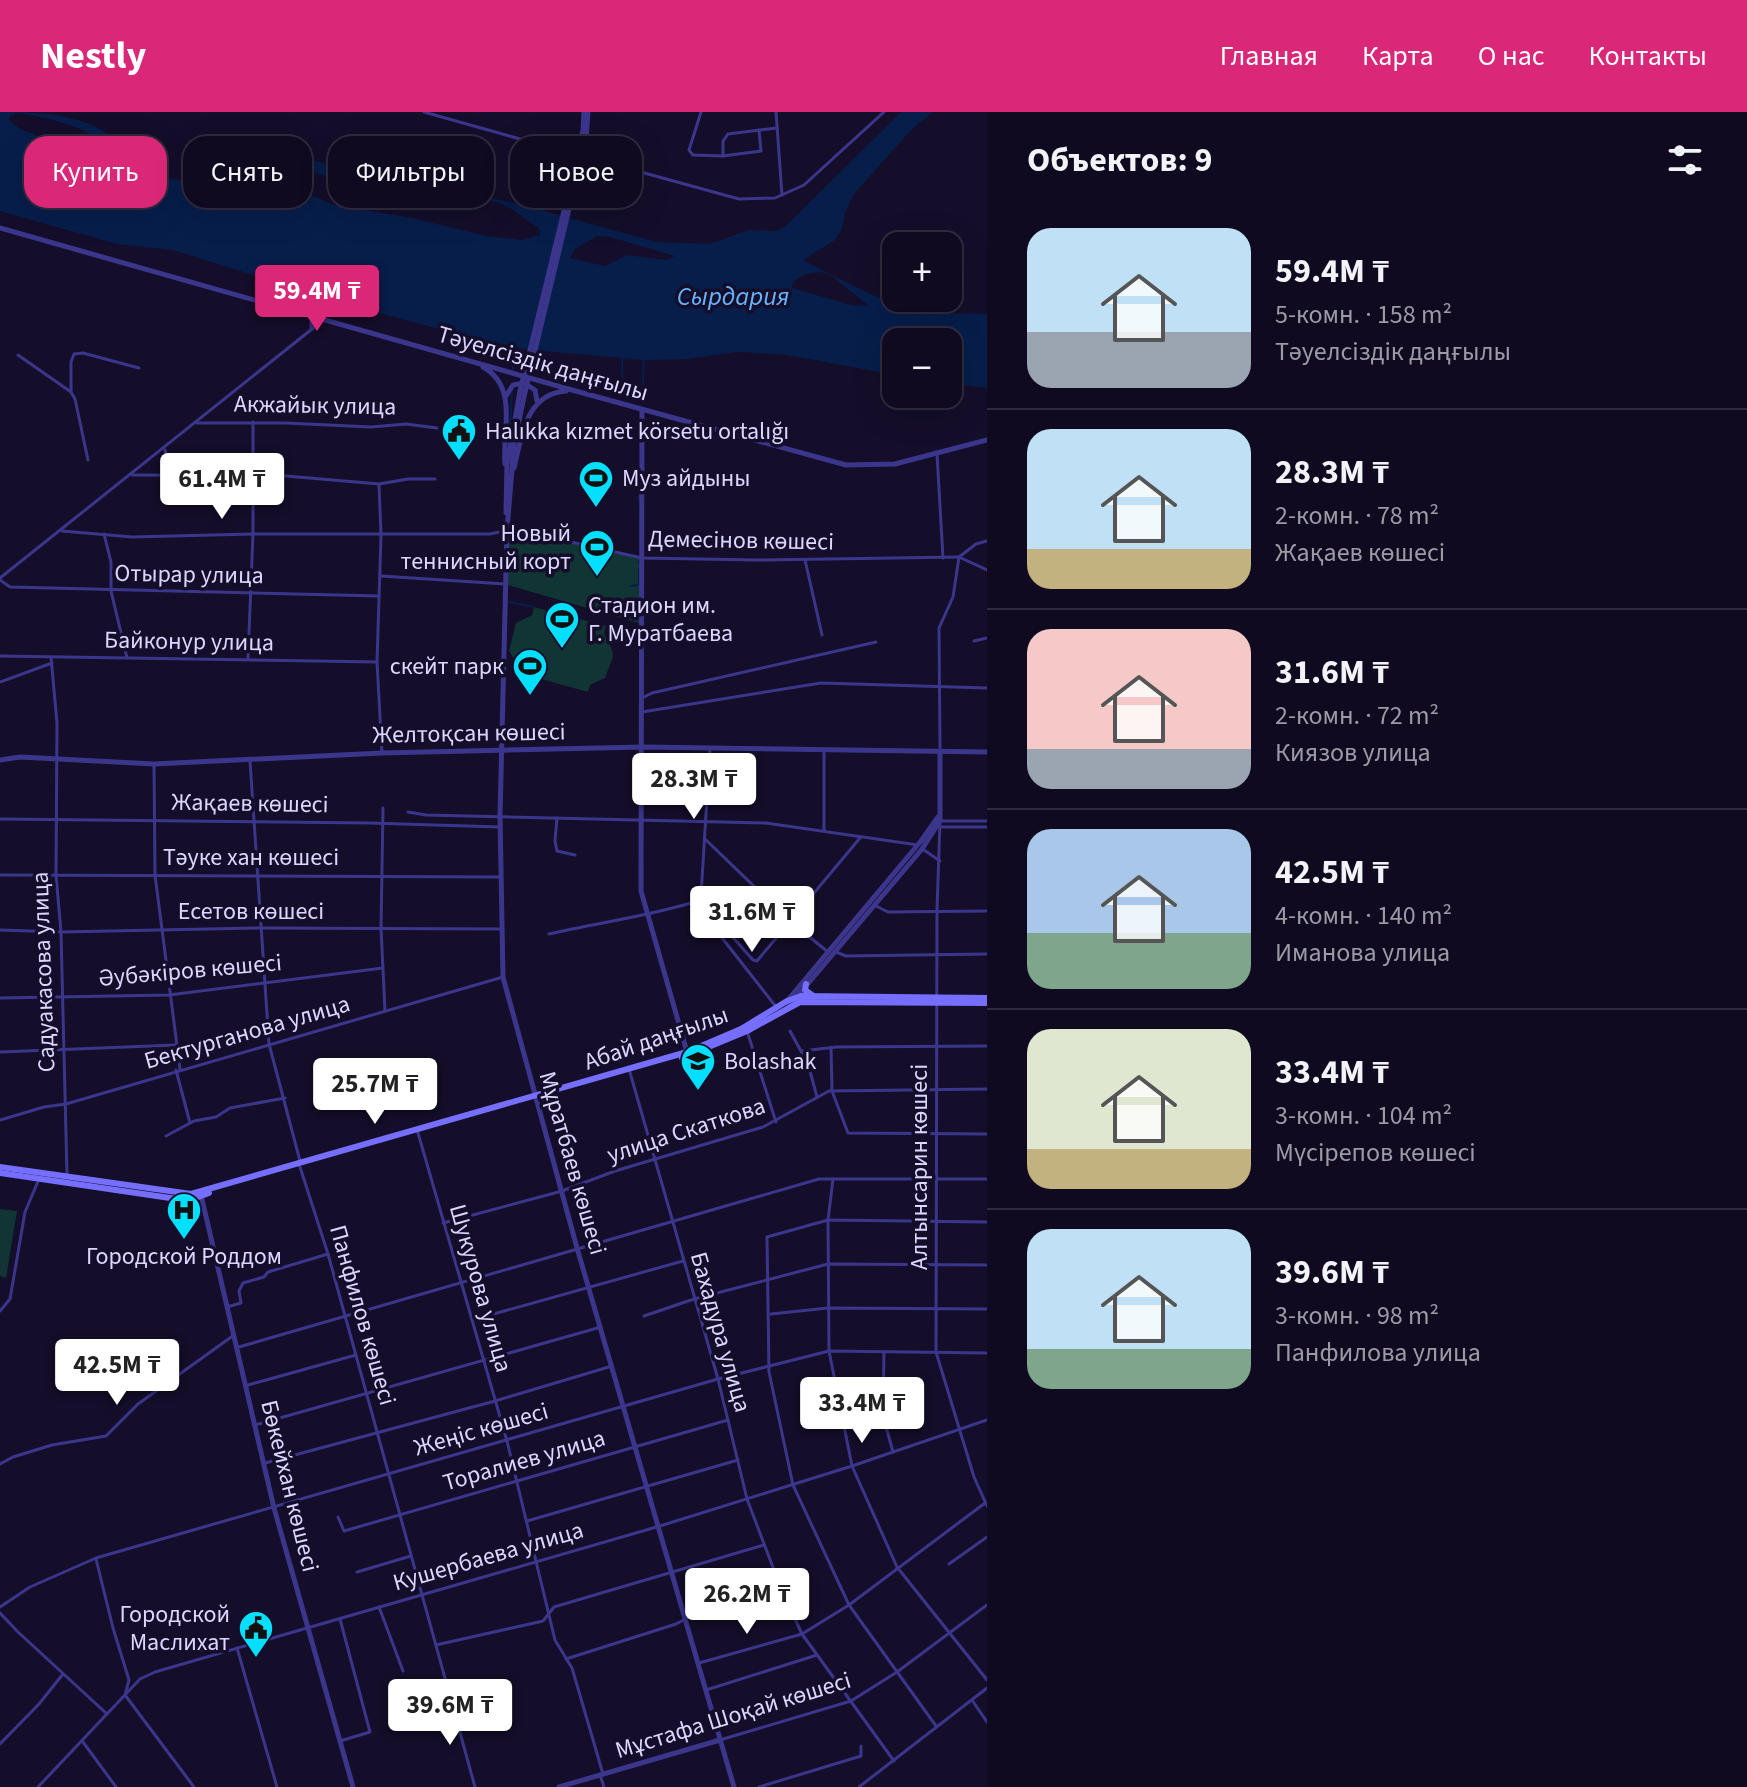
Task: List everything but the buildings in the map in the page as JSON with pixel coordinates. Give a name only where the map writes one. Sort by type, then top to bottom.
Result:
[{"type":"main road","points":[[806,984],[806,992],[815,996]]},
{"type":"main road","points":[[788,1004],[796,998],[815,996],[937,1000]]},
{"type":"main road","points":[[788,1004],[987,1000]]},
{"type":"main road","name":"Абай даңғылы","points":[[744,1031],[788,1004]]},
{"type":"main road","name":"Абай даңғылы","points":[[300,1165],[687,1054],[744,1031],[788,1004]]},
{"type":"main road","name":"Абай даңғылы","points":[[300,1165],[536,1097]]},
{"type":"main road","points":[[0,1170],[201,1194],[300,1165]]},
{"type":"main road","points":[[0,1170],[39,1179],[67,1180]]},
{"type":"street","points":[[424,112],[510,136]]},
{"type":"street","points":[[508,485],[510,444],[574,179],[586,112]]},
{"type":"street","points":[[701,112],[690,154],[723,156],[761,151],[759,130]]},
{"type":"street","points":[[776,112],[782,195]]},
{"type":"street","points":[[642,172],[739,199],[775,198],[804,185],[884,112]]},
{"type":"street","points":[[723,156],[723,141],[728,134],[777,128]]},
{"type":"street","name":"Тәуелсіздік даңғылы","points":[[0,228],[846,465],[895,464],[987,440]]},
{"type":"street","points":[[312,316],[312,328]]},
{"type":"street","points":[[0,579],[325,320]]},
{"type":"street","points":[[71,392],[74,354],[83,353],[139,368]]},
{"type":"street","points":[[18,355],[71,392],[88,460]]},
{"type":"street","points":[[472,362],[498,378],[506,403]]},
{"type":"street","points":[[508,485],[506,403],[510,388],[520,383],[528,384],[535,390],[537,402]]},
{"type":"street","points":[[508,485],[523,434],[537,402],[552,392],[572,390]]},
{"type":"street","points":[[642,410],[641,891],[687,1054]]},
{"type":"street","name":"Акжайык улица","points":[[194,424],[206,421],[371,427],[406,424],[437,428]]},
{"type":"street","points":[[248,660],[253,422]]},
{"type":"street","points":[[164,449],[177,474]]},
{"type":"street","points":[[937,454],[943,559]]},
{"type":"street","points":[[131,475],[253,475],[379,484],[408,479],[435,479]]},
{"type":"street","points":[[379,484],[381,535],[377,662],[382,753]]},
{"type":"street","name":"Мұратбаев көшесі","points":[[508,485],[500,816],[503,977],[577,1248],[734,1787]]},
{"type":"street","name":"Демесінов көшесі","points":[[62,531],[132,537],[490,534],[513,529],[642,558],[959,557]]},
{"type":"street","points":[[104,534],[111,562],[111,591],[127,658]]},
{"type":"street","points":[[940,821],[939,625],[953,597],[959,557],[976,544],[987,541]]},
{"type":"street","points":[[959,557],[987,570]]},
{"type":"street","points":[[805,559],[822,635]]},
{"type":"street","points":[[380,576],[505,584]]},
{"type":"street","name":"Отырар улица","points":[[0,579],[10,587],[379,596]]},
{"type":"street","points":[[974,641],[987,638]]},
{"type":"street","points":[[642,698],[652,693],[876,642]]},
{"type":"street","name":"Байконур улица","points":[[0,656],[377,662]]},
{"type":"street","name":"Садуакасова улица","points":[[51,657],[57,723],[56,875],[61,932],[67,1180]]},
{"type":"street","points":[[0,682],[52,663]]},
{"type":"street","points":[[642,712],[821,683],[987,688]]},
{"type":"street","name":"Желтоқсан көшесі","points":[[0,760],[20,757],[154,764],[382,753],[643,747],[987,752]]},
{"type":"street","points":[[701,896],[710,748]]},
{"type":"street","points":[[824,750],[824,831]]},
{"type":"street","name":"Панфилов көшесі","points":[[250,761],[269,1044],[300,1165],[328,1254],[475,1787]]},
{"type":"street","points":[[154,764],[153,821],[160,930],[178,1070],[190,1123]]},
{"type":"street","points":[[383,808],[381,928],[385,1011]]},
{"type":"street","points":[[408,812],[766,823],[920,847],[940,861]]},
{"type":"street","points":[[557,818],[557,851],[575,855]]},
{"type":"street","name":"Жақаев көшесі","points":[[0,819],[501,827]]},
{"type":"street","points":[[940,821],[987,821]]},
{"type":"street","points":[[940,821],[987,827]]},
{"type":"street","name":"Абай даңғылы","points":[[796,998],[940,821]]},
{"type":"street","name":"Алтынсарин көшесі","points":[[940,821],[936,1352],[974,1477],[987,1504]]},
{"type":"street","points":[[715,917],[755,961],[860,838]]},
{"type":"street","points":[[706,840],[791,922],[831,952],[846,956],[987,954]]},
{"type":"street","name":"Абай даңғылы","points":[[788,1004],[920,847]]},
{"type":"street","name":"Тәуке хан көшесі","points":[[0,875],[501,877]]},
{"type":"street","points":[[549,934],[653,914],[691,903]]},
{"type":"street","points":[[874,905],[883,912],[987,911]]},
{"type":"street","points":[[704,915],[777,1008]]},
{"type":"street","name":"Есетов көшесі","points":[[0,930],[502,929]]},
{"type":"street","name":"Әубәкіров көшесі","points":[[0,998],[169,995],[383,968]]},
{"type":"street","name":"Бектурганова улица","points":[[0,1120],[66,1104],[503,977]]},
{"type":"street","points":[[744,1031],[776,1122]]},
{"type":"street","points":[[790,1031],[802,1051],[817,1097]]},
{"type":"street","points":[[0,1052],[176,1045]]},
{"type":"street","points":[[802,1051],[831,1047],[987,1046]]},
{"type":"street","points":[[831,1047],[832,1091],[848,1133],[987,1134]]},
{"type":"street","name":"Бахадура улица","points":[[629,1071],[718,1379],[747,1499],[764,1545],[802,1634],[894,1761]]},
{"type":"street","name":"улица Скаткова","points":[[443,1223],[562,1191],[776,1122],[832,1091],[987,1089]]},
{"type":"street","points":[[166,1136],[190,1123],[216,1117],[230,1108],[285,1098]]},
{"type":"street","name":"Шукурова улица","points":[[418,1133],[507,1441],[555,1640],[572,1668],[604,1787]]},
{"type":"street","points":[[833,1178],[828,1220],[829,1351],[852,1466],[897,1567],[987,1680]]},
{"type":"street","points":[[237,1347],[783,1189],[833,1178],[987,1179]]},
{"type":"street","points":[[0,1311],[10,1299],[25,1212],[39,1179]]},
{"type":"street","name":"Бөкейхан көшесі","points":[[201,1194],[274,1508],[353,1787]]},
{"type":"street","points":[[936,1726],[849,1605],[793,1485],[769,1366],[767,1237],[828,1220],[987,1222]]},
{"type":"street","points":[[227,1307],[241,1303],[239,1286],[264,1277],[268,1272],[328,1254]]},
{"type":"street","points":[[472,1320],[683,1261]]},
{"type":"street","points":[[644,1316],[694,1299],[828,1264],[987,1265]]},
{"type":"street","points":[[770,1314],[828,1308],[987,1309]]},
{"type":"street","points":[[255,1425],[601,1327]]},
{"type":"street","points":[[0,1464],[52,1445],[112,1433],[138,1404],[234,1335]]},
{"type":"street","name":"Жеңіс көшесі","points":[[0,1607],[30,1587],[96,1558],[718,1379],[829,1351],[987,1353]]},
{"type":"street","points":[[884,1352],[883,1416],[893,1452]]},
{"type":"street","points":[[245,1385],[356,1355]]},
{"type":"street","points":[[264,1463],[377,1434],[612,1366]]},
{"type":"street","name":"Торалиев улица","points":[[338,1517],[344,1531],[728,1420]]},
{"type":"street","name":"Кушербаева улица","points":[[38,1787],[140,1679],[155,1672],[660,1526],[987,1420]]},
{"type":"street","points":[[527,1521],[738,1460]]},
{"type":"street","points":[[699,1663],[802,1634],[849,1605],[987,1504]]},
{"type":"street","points":[[949,1564],[987,1537]]},
{"type":"street","points":[[436,1645],[543,1621],[554,1607],[764,1545]]},
{"type":"street","points":[[357,1572],[411,1556]]},
{"type":"street","points":[[96,1558],[129,1680],[125,1695],[194,1787]]},
{"type":"street","points":[[566,1659],[676,1624],[686,1618],[782,1591]]},
{"type":"street","name":"Мұстафа Шоқай көшесі","points":[[559,1787],[851,1701],[897,1672],[987,1605]]},
{"type":"street","points":[[379,1607],[403,1671]]},
{"type":"street","points":[[0,1613],[107,1714]]},
{"type":"street","points":[[340,1618],[370,1732],[340,1741]]},
{"type":"street","points":[[237,1648],[277,1787]]},
{"type":"street","points":[[706,1690],[817,1655]]},
{"type":"street","points":[[0,1744],[63,1674]]},
{"type":"street","points":[[859,1787],[987,1688]]},
{"type":"street","points":[[972,1700],[987,1722]]},
{"type":"street","points":[[82,1740],[116,1787]]},
{"type":"street","points":[[759,1787],[861,1756],[861,1746]]},
{"type":"green space","points":[[507,530],[642,558],[642,624],[505,584]]},
{"type":"green space","name":"Стадион им. Г. Муратбаева","points":[[534,607],[606,626],[604,634],[613,652],[612,660],[605,678],[590,685],[588,692],[516,672],[518,665],[509,651],[516,623],[532,615]]},
{"type":"green space","points":[[0,1209],[17,1211],[6,1278],[0,1276]]},
{"type":"water","name":"Сырдария","points":[[0,112],[23,112],[81,121],[108,136],[92,136],[78,128],[33,116],[17,113],[10,116],[9,120],[20,129],[38,136],[24,136],[24,208],[167,208],[167,176],[183,180],[183,208],[312,208],[312,196],[328,202],[328,208],[353,208],[412,218],[487,236],[522,240],[540,235],[539,228],[494,202],[494,199],[510,202],[510,208],[534,208],[657,242],[709,244],[749,230],[776,231],[786,226],[901,112],[933,112],[912,129],[853,195],[842,229],[835,240],[803,260],[882,298],[882,312],[987,314],[987,388],[962,385],[962,328],[882,328],[882,372],[760,353],[644,360],[522,349],[342,303],[173,250],[117,244],[0,211]],"holes":[[[597,236],[610,237],[675,256],[666,260],[627,255],[605,266],[570,258],[574,250]],[[806,274],[829,274],[869,306],[851,305],[792,288],[793,282]]]},
{"type":"water","name":"Сырдария","points":[[312,160],[328,164],[328,176],[312,172]]},
{"type":"waterway","points":[[513,347],[513,370]]},
{"type":"waterway","points":[[622,357],[623,392]]},
{"type":"waterway","points":[[642,398],[644,359]]},
{"type":"waterway","points":[[510,432],[512,390]]},
{"type":"waterway","points":[[639,481],[639,500]]},
{"type":"waterway","points":[[631,586],[639,585],[639,568]]},
{"type":"waterway","points":[[508,602],[534,607]]},
{"type":"place","name":"Halıkka kızmet körsetu ortalığı","points":[[459,462]]},
{"type":"place","name":"Муз айдыны","points":[[596,509]]},
{"type":"place","name":"Новый теннисный корт","points":[[597,578]]},
{"type":"place","name":"Стадион им. Г. Муратбаева","points":[[562,650]]},
{"type":"place","name":"скейт парк","points":[[530,697]]},
{"type":"place","name":"Bolashak","points":[[698,1092]]},
{"type":"place","name":"Городской Роддом","points":[[184,1241]]},
{"type":"place","name":"Городской Маслихат","points":[[256,1659]]}]
